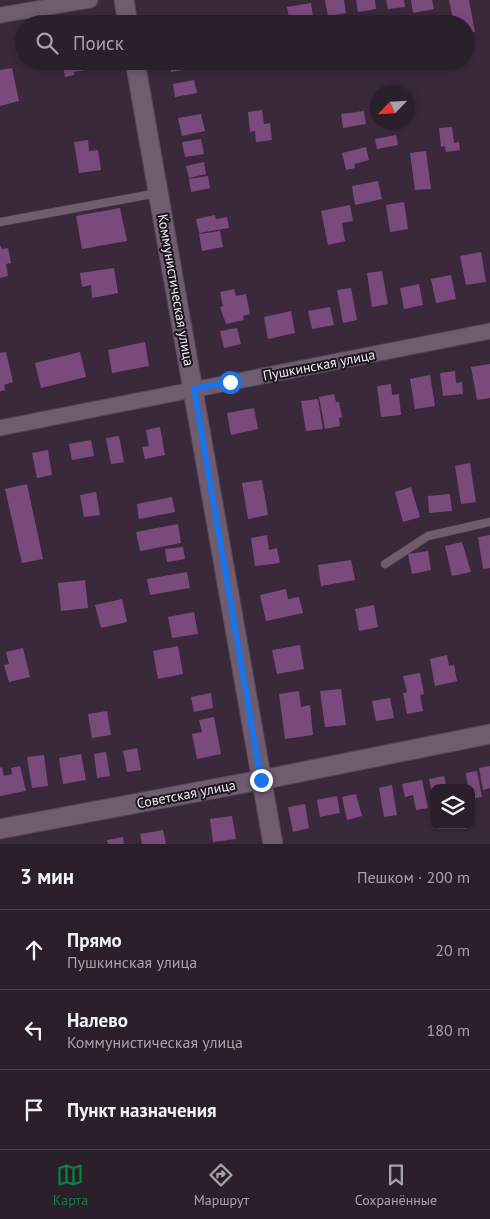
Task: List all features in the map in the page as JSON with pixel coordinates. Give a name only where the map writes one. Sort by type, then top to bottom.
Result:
[{"type":"street","points":[[0,15],[90,0]]},
{"type":"street","points":[[124,0],[126,15]]},
{"type":"street","name":"Коммунистическая улица","points":[[137,70],[273,844]]},
{"type":"street","name":"Пушкинская улица","points":[[0,428],[490,331]]},
{"type":"street","name":"Советская улица","points":[[0,829],[261,780],[490,734]]},
{"type":"lane","points":[[0,222],[158,193]]},
{"type":"lane","points":[[385,564],[428,536],[490,522]]},
{"type":"building","points":[[325,0],[344,0],[346,13],[328,15]]},
{"type":"building","points":[[356,0],[375,0],[376,9],[358,12]]},
{"type":"building","points":[[386,0],[404,0],[405,7],[388,9]]},
{"type":"building","points":[[411,0],[432,0],[434,9],[413,13]]},
{"type":"building","points":[[449,0],[469,0],[472,15],[452,15]]},
{"type":"building","points":[[311,3],[313,15],[288,15],[287,7]]},
{"type":"building","points":[[12,68],[19,101],[0,106],[0,70]]},
{"type":"building","points":[[64,70],[85,70],[74,72],[74,75],[65,77]]},
{"type":"building","points":[[194,80],[197,93],[175,97],[173,84]]},
{"type":"building","points":[[262,110],[264,124],[270,123],[272,140],[256,142],[255,131],[250,132],[248,112]]},
{"type":"building","points":[[364,111],[366,124],[343,128],[341,114]]},
{"type":"building","points":[[201,114],[205,131],[182,136],[178,118]]},
{"type":"building","points":[[452,127],[454,143],[459,142],[460,150],[446,152],[445,146],[441,147],[439,128]]},
{"type":"building","points":[[396,135],[398,145],[377,149],[375,139]]},
{"type":"building","points":[[201,139],[204,154],[185,157],[182,142]]},
{"type":"building","points":[[88,140],[89,151],[98,150],[101,170],[79,173],[74,142]]},
{"type":"building","points":[[366,147],[369,160],[354,164],[355,168],[346,170],[342,153]]},
{"type":"building","points":[[426,151],[431,189],[415,190],[410,153]]},
{"type":"building","points":[[204,162],[206,174],[189,178],[186,166]]},
{"type":"building","points":[[208,176],[210,188],[191,192],[189,179]]},
{"type":"building","points":[[378,181],[382,199],[355,205],[352,186]]},
{"type":"building","points":[[404,202],[408,229],[390,232],[386,205]]},
{"type":"building","points":[[350,205],[353,221],[342,223],[345,241],[328,245],[321,211]]},
{"type":"building","points":[[120,208],[127,241],[82,249],[76,216]]},
{"type":"building","points":[[215,215],[216,219],[227,217],[229,228],[199,233],[196,219]]},
{"type":"building","points":[[220,231],[223,247],[202,251],[199,234]]},
{"type":"building","points":[[0,245],[2,249],[8,248],[11,263],[6,264],[8,276],[0,278]]},
{"type":"building","points":[[481,252],[486,282],[466,285],[460,256]]},
{"type":"building","points":[[114,268],[118,293],[92,298],[91,285],[82,287],[80,273]]},
{"type":"building","points":[[382,271],[388,304],[372,307],[367,273]]},
{"type":"building","points":[[451,275],[456,299],[436,303],[431,279]]},
{"type":"building","points":[[419,284],[423,305],[404,309],[400,288]]},
{"type":"building","points":[[351,288],[357,320],[343,323],[337,290]]},
{"type":"building","points":[[234,289],[236,296],[246,294],[250,314],[243,316],[244,320],[226,324],[220,307],[223,306],[220,292]]},
{"type":"building","points":[[330,307],[334,325],[312,329],[308,311]]},
{"type":"building","points":[[291,311],[295,333],[268,339],[264,317]]},
{"type":"building","points":[[237,328],[241,344],[224,348],[220,331]]},
{"type":"building","points":[[145,342],[149,366],[112,373],[108,350]]},
{"type":"building","points":[[6,352],[13,382],[4,385],[5,390],[0,391],[0,353]]},
{"type":"building","points":[[80,352],[86,377],[41,388],[35,363]]},
{"type":"building","points":[[490,364],[490,398],[477,400],[471,367]]},
{"type":"building","points":[[455,371],[456,383],[462,382],[463,394],[443,396],[440,373]]},
{"type":"building","points":[[430,375],[435,406],[415,409],[410,379]]},
{"type":"building","points":[[391,384],[392,395],[399,394],[401,415],[381,417],[377,386]]},
{"type":"building","points":[[334,394],[336,402],[339,402],[342,417],[339,418],[340,426],[325,429],[319,397]]},
{"type":"building","points":[[318,399],[323,429],[306,431],[301,401]]},
{"type":"building","points":[[254,408],[258,429],[231,435],[227,413]]},
{"type":"building","points":[[160,427],[165,455],[145,459],[142,447],[149,446],[146,430]]},
{"type":"building","points":[[119,436],[124,462],[111,464],[106,438]]},
{"type":"building","points":[[91,440],[94,456],[72,460],[69,444]]},
{"type":"building","points":[[48,450],[52,475],[37,478],[32,453]]},
{"type":"building","points":[[470,463],[476,502],[461,504],[455,466]]},
{"type":"building","points":[[262,480],[268,515],[248,519],[242,483]]},
{"type":"building","points":[[27,484],[43,559],[22,563],[5,489]]},
{"type":"building","points":[[411,487],[420,517],[403,522],[395,492]]},
{"type":"building","points":[[96,492],[100,515],[84,517],[80,495]]},
{"type":"building","points":[[450,494],[452,511],[429,513],[428,496]]},
{"type":"building","points":[[172,497],[175,512],[139,519],[137,504]]},
{"type":"building","points":[[178,524],[181,543],[140,551],[136,532]]},
{"type":"building","points":[[267,535],[269,550],[277,548],[280,563],[255,566],[251,538]]},
{"type":"building","points":[[490,535],[490,568],[483,569],[478,537]]},
{"type":"building","points":[[462,542],[471,572],[452,576],[445,546]]},
{"type":"building","points":[[183,547],[185,559],[167,562],[165,549]]},
{"type":"building","points":[[428,551],[431,570],[412,574],[408,554]]},
{"type":"building","points":[[351,560],[355,580],[321,586],[318,565]]},
{"type":"building","points":[[187,572],[190,588],[150,595],[147,579]]},
{"type":"building","points":[[85,580],[88,608],[61,611],[58,583]]},
{"type":"building","points":[[286,589],[288,599],[299,597],[303,613],[266,621],[260,595]]},
{"type":"building","points":[[122,599],[127,622],[101,628],[95,605]]},
{"type":"building","points":[[374,605],[378,627],[359,631],[355,609]]},
{"type":"building","points":[[194,612],[198,634],[172,638],[168,617]]},
{"type":"building","points":[[300,645],[304,669],[277,674],[272,650]]},
{"type":"building","points":[[178,646],[183,674],[158,679],[153,651]]},
{"type":"building","points":[[23,648],[30,677],[9,682],[4,665],[9,664],[6,652]]},
{"type":"building","points":[[447,655],[449,666],[454,665],[457,681],[435,686],[430,659]]},
{"type":"building","points":[[420,673],[424,694],[420,695],[423,711],[407,714],[403,693],[407,692],[403,676]]},
{"type":"building","points":[[341,689],[346,725],[325,727],[320,691]]},
{"type":"building","points":[[299,691],[301,707],[310,705],[313,735],[285,739],[279,694]]},
{"type":"building","points":[[211,693],[213,708],[194,712],[191,697]]},
{"type":"building","points":[[390,698],[394,718],[376,721],[372,701]]},
{"type":"building","points":[[107,711],[111,735],[92,738],[88,714]]},
{"type":"building","points":[[214,717],[221,754],[197,759],[192,734],[202,732],[199,720]]},
{"type":"building","points":[[137,748],[141,770],[127,772],[123,751]]},
{"type":"building","points":[[106,752],[110,776],[97,778],[94,754]]},
{"type":"building","points":[[81,754],[86,780],[63,784],[59,758]]},
{"type":"building","points":[[44,755],[48,786],[32,788],[27,757]]},
{"type":"building","points":[[20,766],[26,791],[0,796],[0,768],[2,767],[4,776],[12,774],[11,768]]},
{"type":"building","points":[[490,766],[490,788],[483,790],[479,768]]},
{"type":"building","points":[[477,771],[482,797],[475,798],[475,784],[467,784],[466,773]]},
{"type":"building","points":[[444,776],[446,784],[430,784],[429,779]]},
{"type":"building","points":[[422,780],[428,808],[416,810],[413,795],[405,797],[402,784]]},
{"type":"building","points":[[392,785],[397,815],[384,817],[379,788]]},
{"type":"building","points":[[356,794],[362,816],[347,820],[342,797]]},
{"type":"building","points":[[337,796],[340,813],[320,817],[317,800]]},
{"type":"building","points":[[305,804],[309,828],[293,832],[288,807]]},
{"type":"building","points":[[232,816],[236,839],[213,842],[210,819]]},
{"type":"building","points":[[163,830],[166,844],[142,844],[140,834]]},
{"type":"building","points":[[123,837],[124,844],[108,844],[107,840]]},
{"type":"route","points":[[230,382],[194,389],[261,780]]}]
